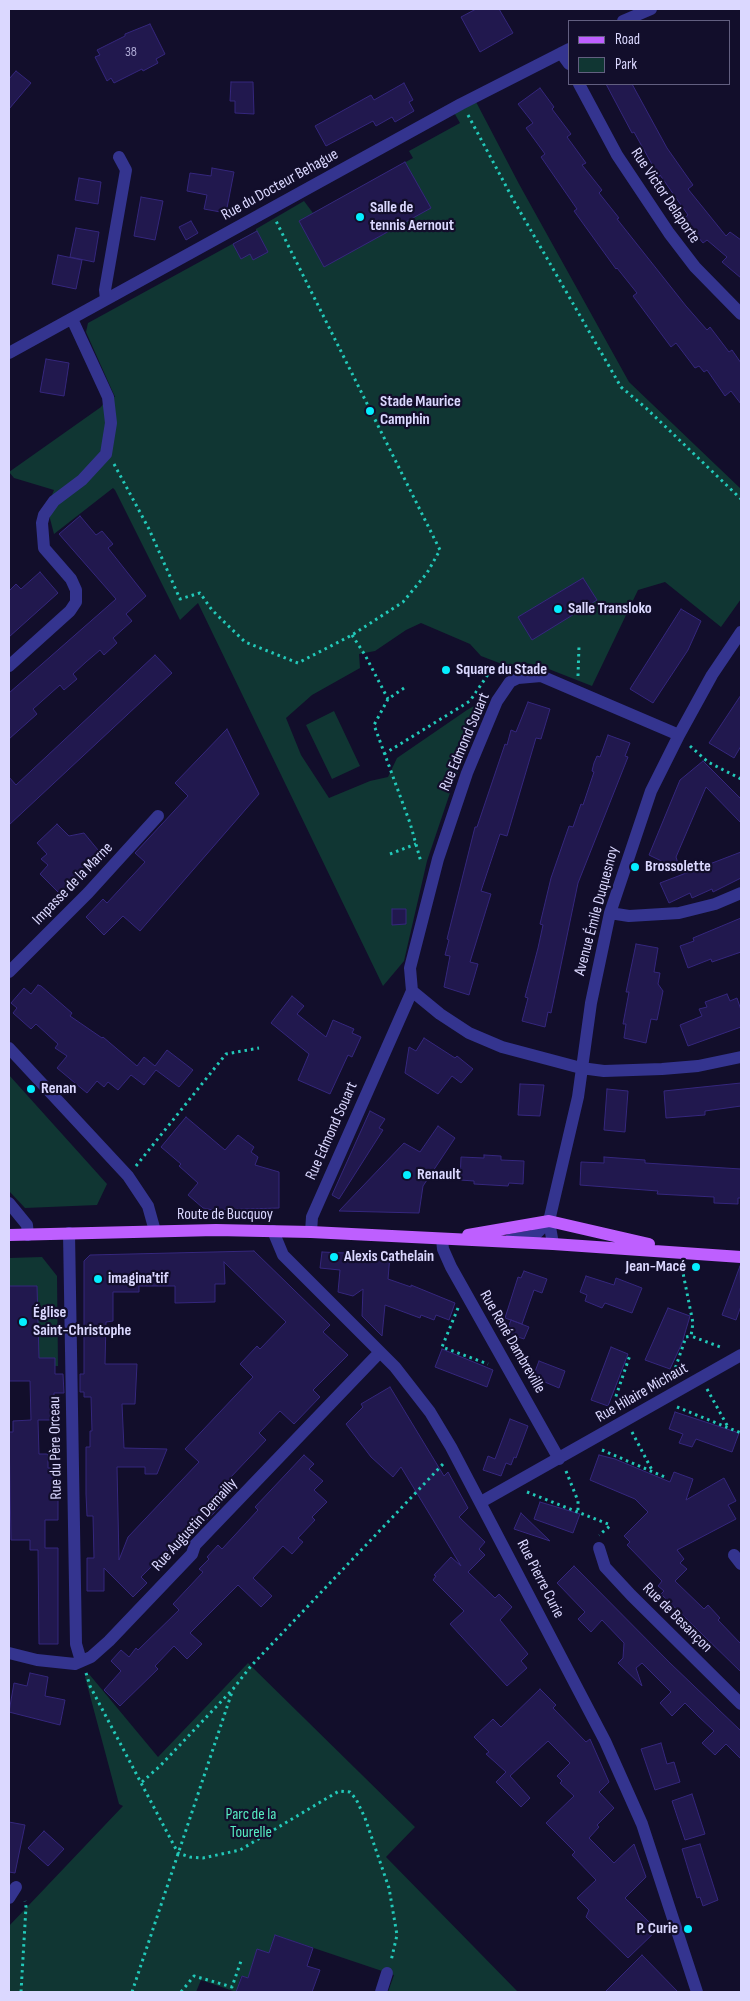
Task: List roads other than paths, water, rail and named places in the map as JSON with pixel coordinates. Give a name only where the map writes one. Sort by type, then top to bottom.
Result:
[{"type":"main road","name":"Route de Bucquoy","points":[[442,1239],[549,1221],[688,1254]]},
{"type":"main road","name":"Route de Bucquoy","points":[[9,1235],[273,1230],[553,1244],[741,1257]]},
{"type":"street","points":[[625,20],[650,9]]},
{"type":"street","name":"Rue du Docteur Behague","points":[[9,353],[461,104],[565,51]]},
{"type":"street","name":"Rue Victor Delaporte","points":[[580,85],[617,155],[668,233],[695,268],[741,314]]},
{"type":"street","points":[[106,299],[105,290],[126,170],[119,157]]},
{"type":"street","points":[[9,666],[70,612],[76,602],[76,590],[71,579],[44,548],[42,523],[44,515],[54,501],[82,480],[106,454],[111,423],[108,397],[72,319]]},
{"type":"street","name":"Avenue Émile Duquesnoy","points":[[549,1221],[578,1097],[599,958],[610,913],[651,791],[712,675],[741,632]]},
{"type":"street","name":"Rue Edmond Souart","points":[[311,1232],[312,1217],[412,991],[410,968],[432,879],[467,773],[498,701],[510,682],[518,678],[540,676],[679,735]]},
{"type":"street","name":"Impasse de la Marne","points":[[9,972],[88,892],[158,816]]},
{"type":"street","points":[[610,913],[629,916],[679,913],[715,904],[741,892]]},
{"type":"street","points":[[412,991],[469,1034],[502,1047],[581,1068],[604,1071],[662,1070],[698,1066],[741,1056]]},
{"type":"street","points":[[9,1048],[128,1176],[148,1206],[155,1231]]},
{"type":"street","points":[[9,1203],[27,1225],[28,1234]]},
{"type":"street","points":[[504,1242],[534,1236],[549,1221]]},
{"type":"street","points":[[549,1221],[553,1244]]},
{"type":"street","name":"Rue Pierre Curie","points":[[273,1230],[283,1255],[380,1352],[412,1388],[451,1447],[612,1757],[642,1824],[697,1992]]},
{"type":"street","name":"Rue du Père Orceau","points":[[69,1233],[76,1644],[81,1661]]},
{"type":"street","name":"Rue René Dambreville","points":[[442,1239],[443,1249],[450,1267],[559,1459]]},
{"type":"street","name":"Rue Augustin Demailly","points":[[9,1653],[57,1663],[75,1664],[91,1657],[110,1641],[192,1554],[195,1545],[380,1352]]},
{"type":"street","name":"Rue Hilaire Michaut","points":[[481,1502],[739,1356]]},
{"type":"street","name":"Rue de Besançon","points":[[599,1548],[605,1567],[741,1704]]},
{"type":"street","points":[[381,1992],[387,1973]]},
{"type":"place","name":"Salle de tennis Aernout","points":[[360,217]]},
{"type":"place","name":"Stade Maurice Camphin","points":[[370,411]]},
{"type":"place","name":"Salle Transloko","points":[[558,609]]},
{"type":"place","name":"Square du Stade","points":[[446,670]]},
{"type":"place","name":"Brossolette","points":[[635,867]]},
{"type":"place","name":"Renan","points":[[31,1089]]},
{"type":"place","name":"Renault","points":[[407,1175]]},
{"type":"place","name":"Alexis Cathelain","points":[[334,1257]]},
{"type":"place","name":"Jean-Macé","points":[[696,1267]]},
{"type":"place","name":"imagina'tif","points":[[98,1279]]},
{"type":"place","name":"Église Saint-Christophe","points":[[23,1322]]},
{"type":"place","name":"P. Curie","points":[[688,1929]]},
{"type":"park label","name":"Parc de la Tourelle","points":[[251,1824]]}]
